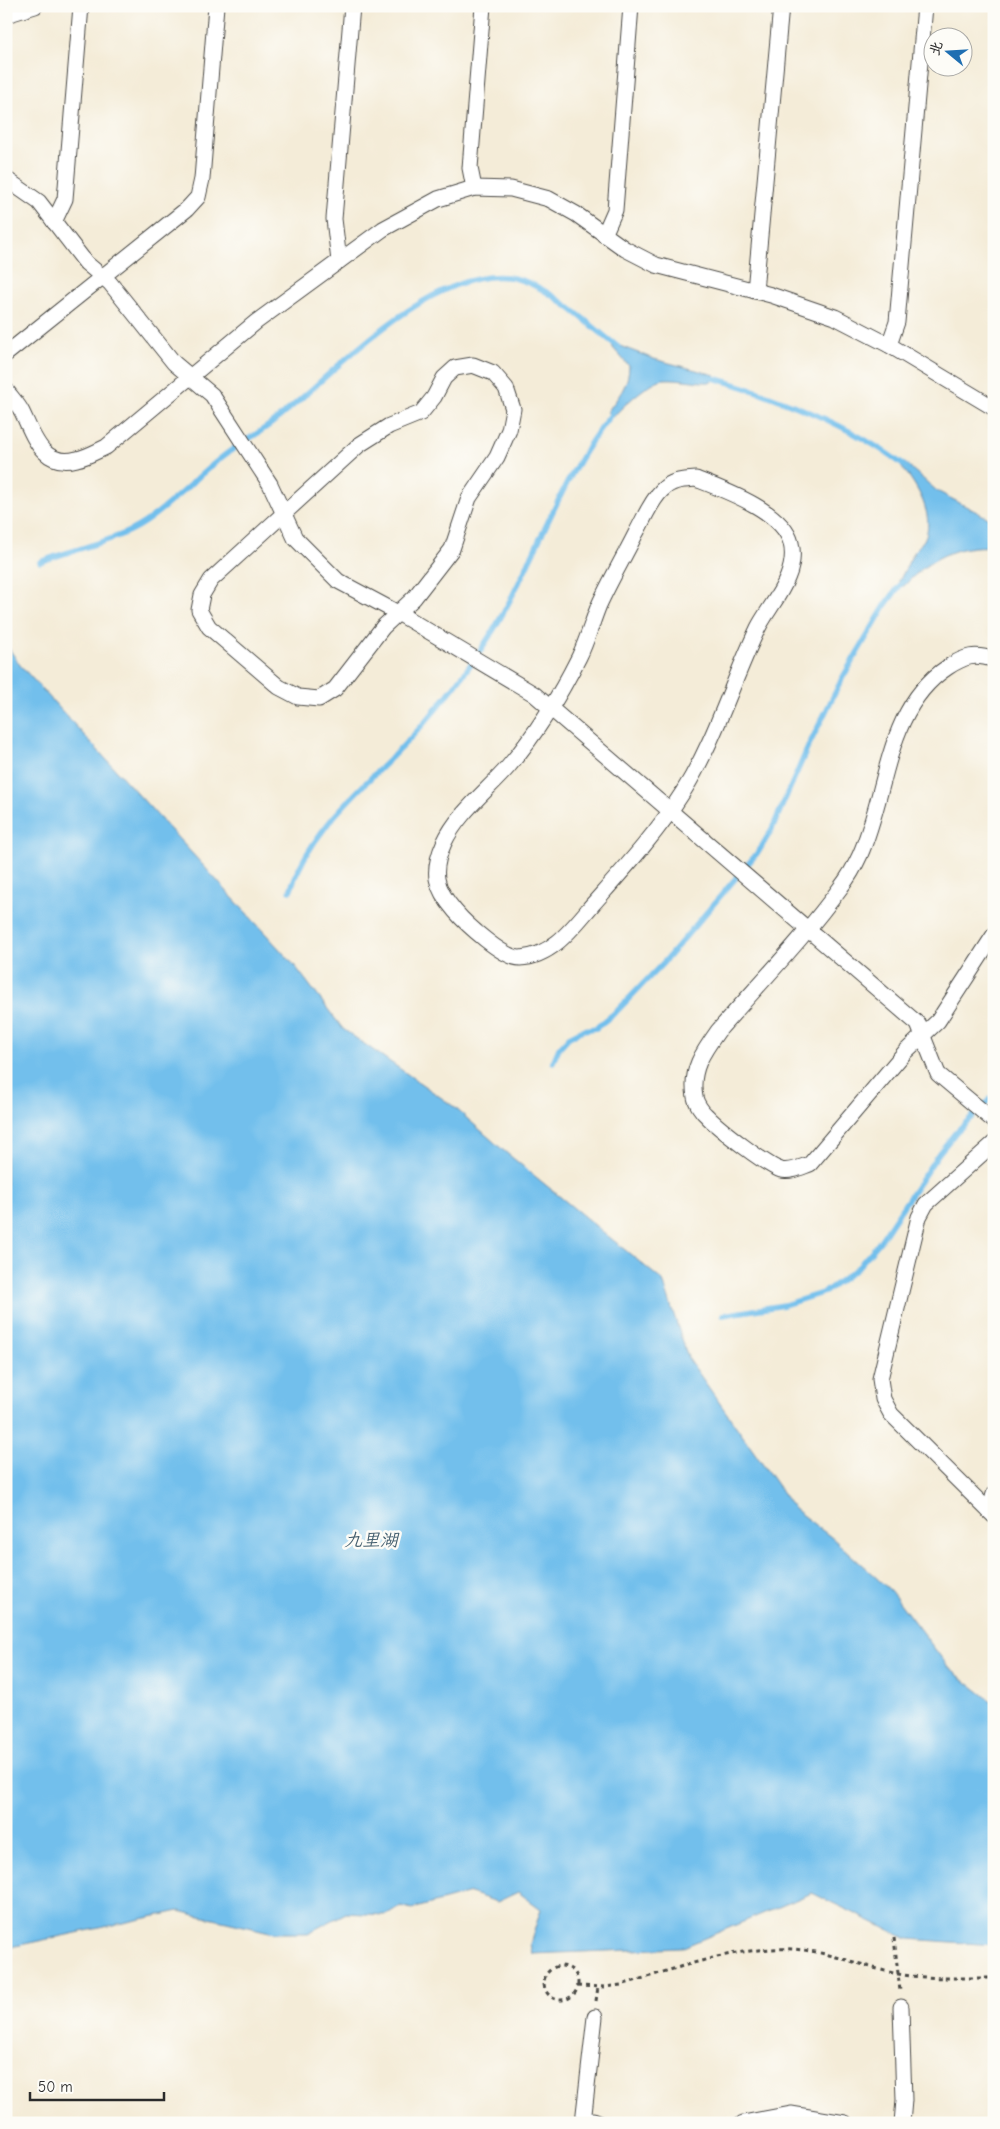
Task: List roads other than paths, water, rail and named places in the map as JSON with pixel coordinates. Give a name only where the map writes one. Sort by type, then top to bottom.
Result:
[{"type":"street","points":[[6,15],[35,6]]},
{"type":"street","points":[[54,222],[65,199],[81,6]]},
{"type":"street","points":[[6,354],[187,209],[198,197],[202,179],[216,6]]},
{"type":"street","points":[[339,262],[334,219],[352,6]]},
{"type":"street","points":[[474,188],[470,168],[483,6]]},
{"type":"street","points":[[604,235],[615,210],[631,6]]},
{"type":"street","points":[[754,291],[781,6]]},
{"type":"street","points":[[889,345],[897,322],[925,6]]},
{"type":"street","points":[[6,179],[39,202],[86,264],[110,283],[174,363],[212,395],[270,484],[295,538],[338,581],[398,613],[534,694],[918,1024],[938,1074],[990,1118]]},
{"type":"street","points":[[6,390],[21,410],[34,440],[44,453],[60,461],[78,459],[106,447],[256,322],[383,229],[438,198],[474,188],[511,189],[549,199],[576,214],[625,249],[656,265],[754,291],[835,317],[889,345],[994,408]]},
{"type":"street","points":[[473,365],[493,373],[506,388],[513,409],[509,430],[497,456],[469,498],[452,549],[414,598],[383,627],[335,689],[320,698],[298,697],[279,688],[208,627],[199,610],[202,595],[211,580],[284,514],[359,445],[389,426],[421,413],[434,397],[444,378],[455,368],[473,365]]},
{"type":"street","points":[[696,479],[740,496],[780,524],[791,542],[792,562],[782,589],[758,628],[718,723],[683,792],[632,860],[561,941],[536,954],[518,958],[503,952],[458,914],[442,895],[436,880],[438,859],[445,840],[465,813],[509,766],[550,708],[579,657],[599,605],[649,509],[662,490],[677,480],[696,479]]},
{"type":"street","points":[[994,660],[980,655],[960,659],[939,673],[916,699],[898,730],[860,855],[841,887],[718,1031],[701,1054],[693,1078],[695,1100],[706,1116],[769,1164],[781,1170],[794,1170],[810,1164],[905,1052],[938,1021],[994,935]]},
{"type":"street","points":[[991,1513],[891,1414],[883,1399],[880,1379],[919,1217],[926,1204],[994,1143]]},
{"type":"street","points":[[991,1513],[994,1494]]},
{"type":"street","points":[[901,2007],[904,2100],[902,2123]]},
{"type":"street","points":[[595,2017],[581,2122],[593,2120],[601,2123]]},
{"type":"street","points":[[743,2123],[791,2114],[814,2120],[845,2123]]},
{"type":"water","points":[[612,343],[654,359],[715,375],[715,378],[712,382],[658,380],[637,394],[614,416],[610,416],[608,411],[619,396],[629,373],[629,366],[613,348]]},
{"type":"water","points":[[905,463],[937,491],[994,521],[994,547],[967,548],[944,555],[923,568],[904,586],[899,586],[899,580],[910,559],[924,540],[928,522],[919,492],[902,468],[901,464]]},
{"type":"water","name":"九里湖","points":[[6,644],[20,665],[295,966],[343,1029],[453,1106],[503,1150],[663,1281],[688,1358],[794,1509],[831,1537],[890,1590],[950,1669],[994,1703],[994,1945],[908,1939],[812,1893],[681,1948],[532,1954],[530,1944],[541,1909],[518,1892],[497,1902],[470,1893],[412,1909],[401,1906],[385,1915],[346,1913],[308,1933],[274,1933],[179,1911],[6,1948]]},
{"type":"waterway","points":[[40,562],[107,540],[145,522],[226,454],[276,420],[384,328],[415,306],[446,289],[478,279],[508,277],[522,280],[566,305],[618,347]]},
{"type":"waterway","points":[[710,377],[761,393],[839,425],[907,468]]},
{"type":"waterway","points":[[290,891],[314,842],[349,800],[426,721],[455,686],[481,649],[512,597],[564,488],[595,436],[613,412]]},
{"type":"waterway","points":[[553,1062],[559,1048],[569,1037],[583,1030],[596,1028],[617,1011],[664,962],[759,851],[772,829],[808,747],[843,677],[886,604],[904,580]]},
{"type":"waterway","points":[[723,1315],[784,1305],[825,1292],[856,1269],[878,1244],[939,1153],[956,1132],[994,1096]]}]
